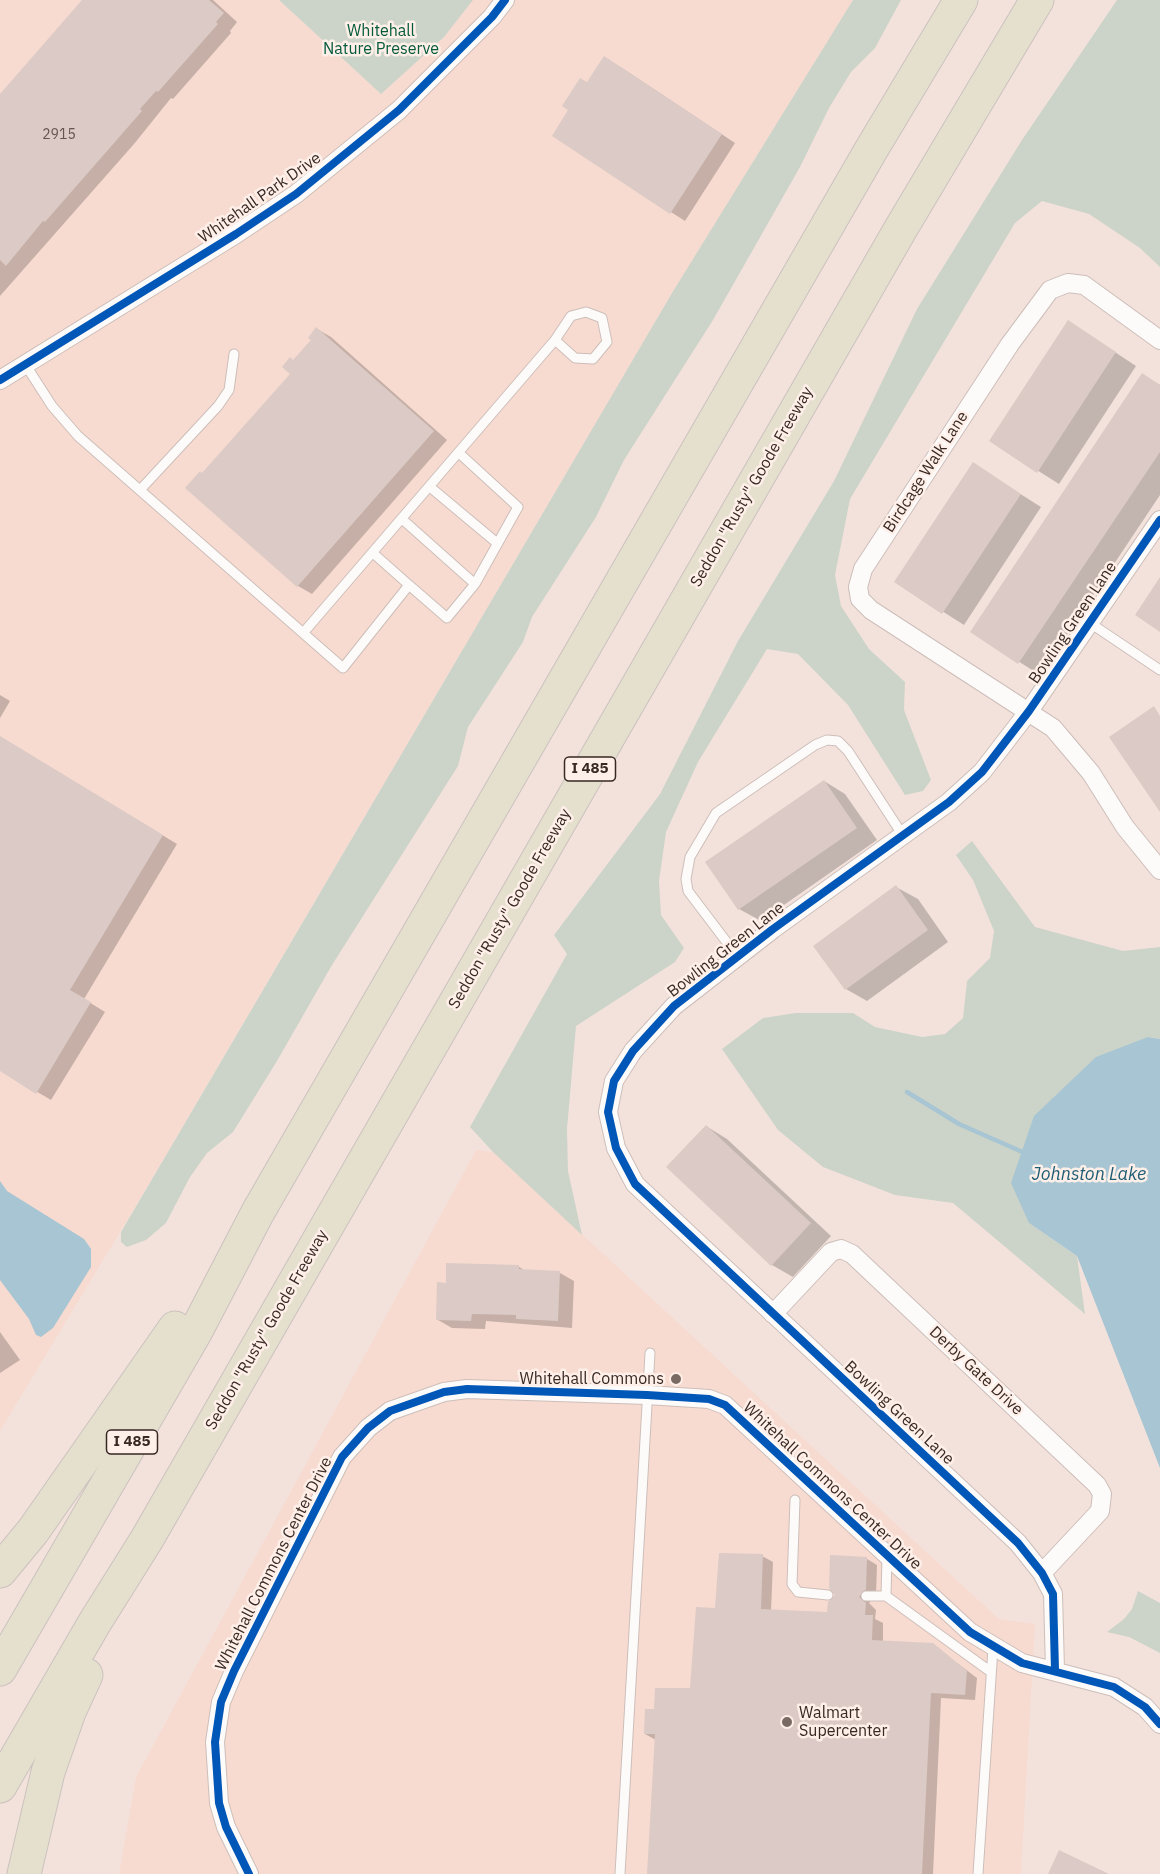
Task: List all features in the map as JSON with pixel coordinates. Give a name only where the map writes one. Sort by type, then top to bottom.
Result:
[{"type":"highway","name":"I 485","points":[[0,1669],[196,1330],[258,1212],[871,150],[961,0]]},
{"type":"highway","name":"Seddon \"Rusty\" Goode Freeway","points":[[0,1786],[95,1622],[147,1539],[894,240],[1037,0]]},
{"type":"highway","points":[[0,1571],[33,1531],[258,1212]]},
{"type":"highway","points":[[24,1874],[36,1815],[69,1712],[147,1539]]},
{"type":"street","name":"Whitehall Park Drive","points":[[0,380],[236,234],[296,194],[399,110],[492,17],[505,0]]},
{"type":"street","name":"Birdcage Walk Lane","points":[[1029,711],[871,610],[860,599],[858,587],[863,569],[1010,344],[1050,290],[1068,283],[1084,285],[1160,340]]},
{"type":"street","name":"Bowling Green Lane","points":[[1055,1670],[1053,1594],[1042,1573],[1018,1543],[635,1184],[616,1148],[608,1112],[614,1082],[633,1051],[674,1006],[948,802],[982,772],[1029,711],[1160,520]]},
{"type":"street","points":[[1029,711],[1053,728],[1091,773],[1125,827],[1160,870]]},
{"type":"street","name":"Derby Gate Drive","points":[[773,1314],[831,1252],[841,1249],[852,1254],[1096,1485],[1102,1494],[1100,1511],[1042,1573]]},
{"type":"street","name":"Whitehall Commons Center Drive","points":[[249,1874],[226,1827],[219,1803],[215,1742],[221,1702],[234,1671],[342,1457],[368,1428],[390,1411],[444,1392],[467,1389],[647,1395],[709,1399],[725,1405],[970,1632],[993,1648],[1022,1663],[1113,1687],[1145,1707],[1160,1724]]},
{"type":"lane","points":[[304,632],[555,340],[571,316],[586,312],[602,318],[607,342],[592,359],[575,358],[555,340]]},
{"type":"lane","points":[[140,490],[218,406],[229,390],[234,354]]},
{"type":"lane","points":[[25,364],[52,406],[78,436],[343,668],[409,585]]},
{"type":"lane","points":[[373,553],[447,618],[475,584],[518,507],[459,453]]},
{"type":"lane","points":[[430,487],[497,543]]},
{"type":"lane","points":[[402,519],[475,584]]},
{"type":"lane","points":[[1090,622],[1160,670]]},
{"type":"lane","points":[[738,957],[688,891],[687,869],[690,857],[716,813],[815,745],[827,740],[838,741],[848,752],[903,834]]},
{"type":"lane","points":[[620,1874],[650,1353]]},
{"type":"lane","points":[[795,1500],[792,1584],[798,1592],[828,1595]]},
{"type":"lane","points":[[886,1596],[887,1554]]},
{"type":"lane","points":[[866,1596],[886,1596],[991,1672]]},
{"type":"lane","points":[[978,1874],[993,1648]]},
{"type":"shaded area","points":[[0,0],[279,0],[381,94],[444,37],[473,0],[853,0],[672,293],[137,1204],[0,1431]]},
{"type":"shaded area","name":"Whitehall Commons","points":[[476,1150],[493,1152],[999,1619],[1035,1624],[1021,1874],[119,1874],[136,1777]]},
{"type":"green space","name":"Whitehall Nature Preserve","points":[[279,0],[473,0],[444,37],[381,94]]},
{"type":"green space","points":[[853,0],[901,0],[875,48],[851,72],[829,108],[800,167],[713,320],[624,460],[596,517],[532,617],[523,642],[468,727],[458,766],[332,965],[233,1132],[207,1153],[190,1177],[166,1223],[146,1240],[127,1247],[121,1242],[121,1232],[672,293]]},
{"type":"green space","points":[[1117,0],[1160,0],[1160,267],[1140,248],[1089,214],[1042,201],[1015,223],[850,499],[835,575],[841,606],[869,649],[905,682],[904,710],[931,780],[923,791],[905,795],[848,705],[798,654],[767,649],[698,762],[666,832],[659,881],[661,915],[684,948],[675,962],[576,1026],[567,1129],[568,1171],[582,1235],[493,1152],[470,1127],[567,954],[554,935],[660,794],[738,641],[834,481],[917,309],[1022,140]]},
{"type":"green space","points":[[972,841],[1035,927],[1123,951],[1160,947],[1160,1039],[1148,1037],[1029,1223],[1077,1256],[1085,1314],[953,1203],[895,1195],[823,1167],[778,1130],[722,1049],[763,1018],[796,1013],[853,1013],[875,1027],[922,1037],[945,1034],[963,1018],[967,981],[990,958],[994,931],[973,880],[956,855]]},
{"type":"green space","points":[[1138,1591],[1160,1603],[1160,1653],[1129,1637],[1107,1632],[1124,1619],[1132,1609]]},
{"type":"water","name":"Johnston Lake","points":[[1148,1037],[1160,1039],[1160,1468],[1077,1256],[1029,1223],[1011,1183],[1034,1116],[1096,1057]]},
{"type":"water","points":[[0,1181],[7,1191],[84,1239],[91,1249],[91,1267],[53,1328],[41,1337],[36,1335],[29,1319],[0,1280]]},
{"type":"building","points":[[82,0],[209,0],[224,13],[216,22],[218,24],[140,109],[142,111],[45,222],[43,221],[6,266],[0,260],[0,94]]},
{"type":"building","points":[[604,56],[722,134],[670,214],[552,136],[568,110],[562,106],[580,78],[587,82]]},
{"type":"building","points":[[1068,320],[1116,352],[1037,473],[989,441]]},
{"type":"building","points":[[316,327],[434,431],[297,587],[185,488],[200,471],[202,473],[290,374],[282,367],[290,357],[293,360],[311,340],[308,338]]},
{"type":"building","points":[[1142,373],[1160,385],[1160,452],[1018,664],[970,632]]},
{"type":"building","points":[[973,462],[1021,494],[942,614],[894,582]]},
{"type":"building","points":[[1160,577],[1160,632],[1135,615]]},
{"type":"building","points":[[1154,706],[1160,716],[1160,812],[1109,737]]},
{"type":"building","points":[[0,736],[163,835],[70,990],[91,1002],[36,1094],[0,1071]]},
{"type":"building","points":[[824,780],[857,828],[738,910],[705,862]]},
{"type":"building","points":[[896,885],[928,930],[845,990],[813,946]]},
{"type":"building","points":[[706,1125],[811,1223],[771,1266],[666,1167]]},
{"type":"building","points":[[446,1263],[519,1265],[519,1269],[560,1271],[558,1321],[516,1319],[516,1315],[472,1314],[471,1321],[436,1320],[437,1282],[446,1283]]},
{"type":"building","name":"Walmart Supercenter","points":[[719,1553],[763,1554],[761,1609],[827,1612],[828,1602],[835,1595],[829,1588],[830,1555],[867,1557],[866,1589],[859,1597],[866,1603],[865,1615],[873,1615],[872,1640],[933,1643],[967,1671],[965,1695],[931,1693],[922,1874],[647,1874],[655,1734],[644,1734],[645,1709],[654,1709],[655,1688],[690,1688],[696,1607],[715,1608]]},
{"type":"building","points":[[1059,1850],[1109,1874],[1048,1874]]},
{"type":"waterway","points":[[907,1092],[959,1124],[1027,1154]]},
{"type":"cycle path","points":[[0,380],[236,234],[296,194],[399,110],[492,17],[505,0]]},
{"type":"cycle path","points":[[1055,1670],[1053,1594],[1042,1573],[1018,1543],[635,1184],[616,1148],[608,1112],[614,1081],[633,1051],[674,1006],[773,929],[949,802],[982,772],[1029,711],[1160,520]]},
{"type":"cycle path","points":[[249,1874],[226,1827],[219,1803],[215,1742],[221,1702],[234,1671],[342,1457],[368,1428],[390,1411],[444,1392],[467,1389],[647,1395],[709,1399],[725,1405],[970,1632],[1022,1663],[1114,1687],[1145,1707],[1160,1724]]},
{"type":"place","name":"Whitehall Commons","points":[[676,1379]]},
{"type":"place","name":"Walmart Supercenter","points":[[787,1722]]}]
